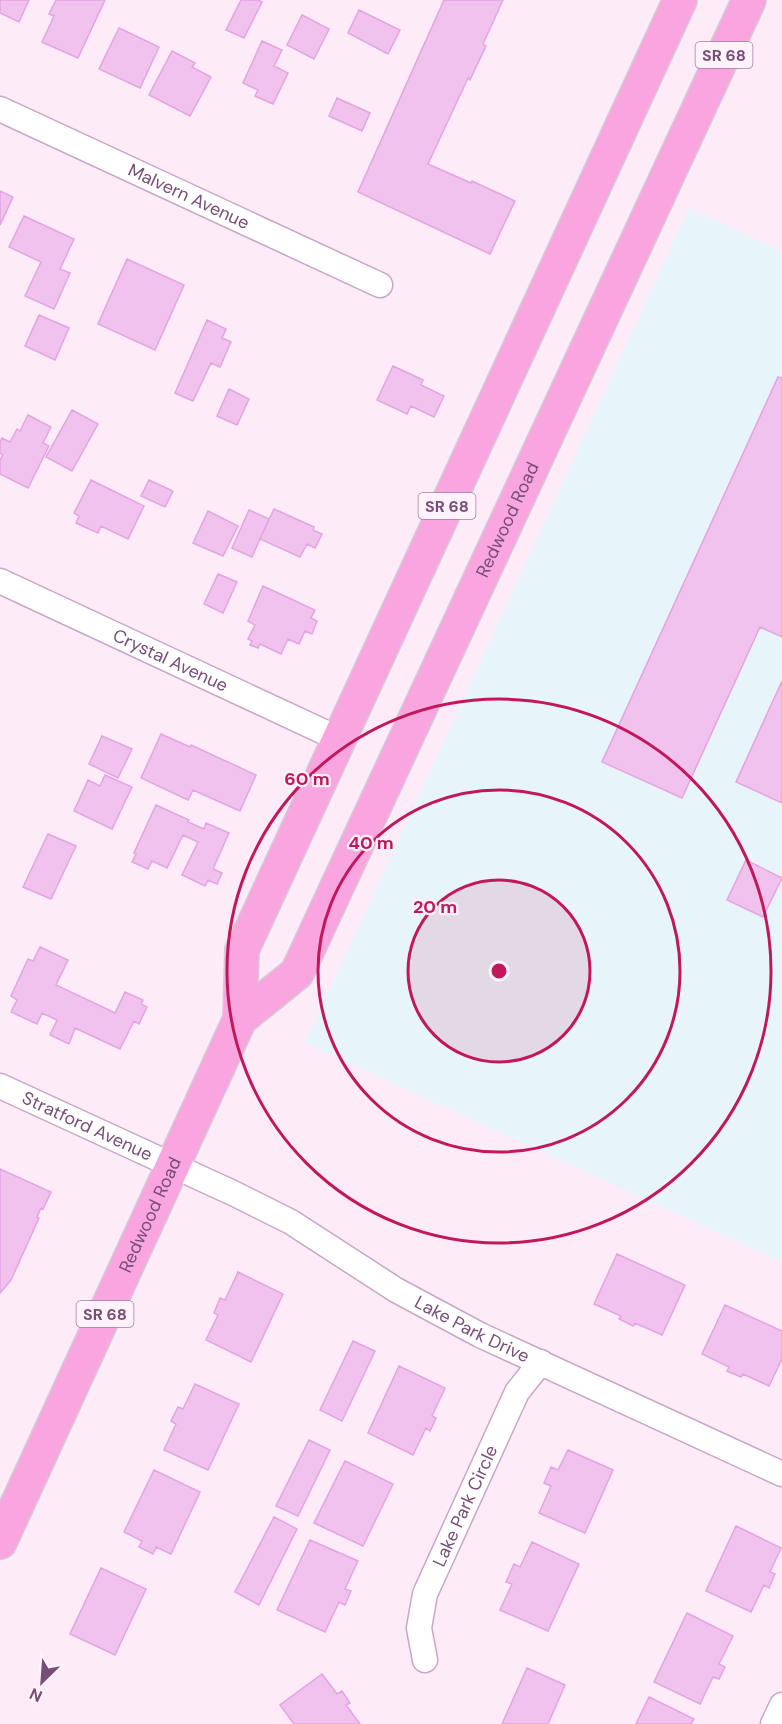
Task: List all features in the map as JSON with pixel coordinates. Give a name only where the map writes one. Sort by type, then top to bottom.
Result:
[{"type":"main road","name":"Redwood Road","points":[[0,1542],[240,1019],[242,950],[680,0]]},
{"type":"main road","name":"Redwood Road","points":[[240,1019],[297,973],[749,0]]},
{"type":"street","name":"Malvern Avenue","points":[[0,109],[380,285]]},
{"type":"street","name":"Crystal Avenue","points":[[0,581],[339,739]]},
{"type":"street","name":"Stratford Avenue","points":[[0,1086],[173,1166]]},
{"type":"street","name":"Lake Park Drive","points":[[173,1166],[291,1222],[396,1290],[480,1335],[782,1474]]},
{"type":"street","name":"Lake Park Circle","points":[[425,1660],[419,1628],[425,1594],[517,1392],[541,1362]]},
{"type":"street","points":[[773,1724],[782,1705]]},
{"type":"shaded area","points":[[689,208],[782,251],[782,1262],[305,1043]]},
{"type":"building","points":[[0,0],[29,0],[19,22],[0,13]]},
{"type":"building","points":[[56,0],[105,0],[78,58],[42,42],[54,16],[49,14]]},
{"type":"building","points":[[241,0],[262,2],[244,38],[226,30]]},
{"type":"building","points":[[444,0],[503,0],[483,44],[486,46],[470,80],[468,78],[428,164],[515,201],[490,254],[358,192]]},
{"type":"building","points":[[359,10],[400,30],[388,54],[348,33]]},
{"type":"building","points":[[302,15],[329,29],[314,59],[287,45]]},
{"type":"building","points":[[119,28],[159,47],[140,88],[99,69]]},
{"type":"building","points":[[262,41],[282,50],[274,66],[288,73],[273,104],[255,96],[258,90],[243,83]]},
{"type":"building","points":[[172,51],[195,63],[192,67],[211,77],[190,116],[149,95]]},
{"type":"building","points":[[337,98],[370,113],[362,131],[329,116]]},
{"type":"building","points":[[0,191],[13,197],[0,225]]},
{"type":"building","points":[[24,216],[74,239],[60,269],[70,273],[54,309],[25,296],[41,262],[9,247]]},
{"type":"building","points":[[127,259],[184,285],[155,350],[98,324]]},
{"type":"building","points":[[39,315],[69,328],[55,360],[25,346]]},
{"type":"building","points":[[207,320],[226,329],[222,338],[231,342],[220,367],[211,363],[193,401],[175,393]]},
{"type":"building","points":[[393,366],[423,380],[421,385],[444,396],[434,417],[411,406],[407,414],[377,400]]},
{"type":"building","points":[[778,377],[782,378],[782,637],[760,627],[682,798],[602,762]]},
{"type":"building","points":[[229,389],[249,399],[237,425],[217,416]]},
{"type":"building","points":[[72,410],[98,424],[72,471],[46,457]]},
{"type":"building","points":[[28,415],[51,427],[43,443],[49,446],[28,488],[0,474],[0,460],[3,455],[0,453],[0,442],[2,438],[10,442],[17,429],[20,431]]},
{"type":"building","points":[[91,480],[144,506],[128,539],[101,526],[98,533],[76,523],[79,516],[74,513]]},
{"type":"building","points":[[149,480],[173,491],[165,507],[141,496]]},
{"type":"building","points":[[274,509],[314,527],[313,530],[322,534],[315,548],[307,544],[300,557],[260,539]]},
{"type":"building","points":[[249,510],[269,519],[252,557],[232,548]]},
{"type":"building","points":[[208,511],[238,526],[223,556],[193,543]]},
{"type":"building","points":[[218,574],[237,582],[223,613],[204,604]]},
{"type":"building","points":[[263,586],[315,610],[311,618],[317,621],[312,634],[305,631],[299,644],[288,639],[281,654],[260,644],[258,648],[250,645],[252,641],[248,639],[255,625],[248,621]]},
{"type":"building","points":[[782,681],[782,803],[736,782]]},
{"type":"building","points":[[161,734],[256,775],[240,811],[193,790],[188,800],[141,778]]},
{"type":"building","points":[[102,736],[132,749],[118,778],[89,764]]},
{"type":"building","points":[[105,775],[132,787],[112,829],[74,811],[88,780],[100,786]]},
{"type":"building","points":[[156,805],[204,829],[206,823],[229,833],[213,869],[222,873],[217,884],[208,880],[205,886],[182,875],[198,842],[183,835],[167,868],[152,861],[148,869],[132,862]]},
{"type":"building","points":[[48,834],[76,846],[51,899],[23,887]]},
{"type":"building","points":[[746,860],[782,878],[763,917],[727,900]]},
{"type":"building","points":[[40,947],[68,960],[56,985],[115,1013],[125,992],[143,1000],[141,1004],[147,1007],[139,1024],[134,1021],[120,1049],[75,1028],[69,1044],[50,1035],[57,1020],[42,1013],[37,1024],[11,1012],[17,1000],[11,996],[28,959],[33,961]]},
{"type":"building","points":[[0,1169],[51,1192],[43,1209],[41,1208],[37,1217],[39,1218],[11,1280],[0,1293]]},
{"type":"building","points":[[617,1254],[685,1285],[662,1335],[635,1323],[633,1326],[619,1319],[621,1316],[594,1304]]},
{"type":"building","points":[[238,1272],[283,1294],[251,1362],[206,1340],[218,1315],[214,1313],[220,1298],[225,1300]]},
{"type":"building","points":[[725,1305],[782,1331],[782,1359],[769,1386],[743,1374],[741,1377],[727,1371],[729,1367],[702,1354]]},
{"type":"building","points":[[353,1341],[375,1351],[342,1421],[320,1410]]},
{"type":"building","points":[[399,1366],[445,1388],[432,1416],[436,1418],[430,1431],[426,1428],[413,1455],[368,1433]]},
{"type":"building","points":[[195,1384],[239,1404],[208,1470],[164,1450],[176,1424],[171,1421],[178,1407],[183,1409]]},
{"type":"building","points":[[309,1440],[330,1450],[298,1516],[276,1506]]},
{"type":"building","points":[[568,1450],[613,1470],[585,1533],[539,1513],[551,1486],[544,1483],[551,1467],[558,1470]]},
{"type":"building","points":[[345,1461],[393,1484],[363,1546],[314,1523]]},
{"type":"building","points":[[154,1470],[200,1492],[171,1554],[156,1547],[153,1554],[139,1547],[142,1541],[124,1532]]},
{"type":"building","points":[[274,1517],[297,1529],[259,1605],[235,1592]]},
{"type":"building","points":[[736,1526],[781,1548],[770,1572],[775,1574],[769,1588],[764,1585],[751,1612],[706,1591]]},
{"type":"building","points":[[310,1540],[358,1561],[345,1589],[351,1591],[345,1605],[339,1602],[325,1632],[277,1610]]},
{"type":"building","points":[[532,1542],[579,1564],[548,1631],[500,1610],[512,1584],[506,1582],[514,1564],[520,1567]]},
{"type":"building","points":[[101,1568],[146,1589],[115,1655],[70,1634]]},
{"type":"building","points":[[687,1613],[733,1636],[719,1664],[725,1667],[719,1679],[713,1677],[700,1704],[654,1682]]},
{"type":"building","points":[[527,1668],[565,1685],[548,1724],[502,1724]]},
{"type":"building","points":[[322,1674],[337,1694],[342,1691],[350,1703],[346,1705],[360,1724],[294,1724],[280,1705]]},
{"type":"building","points":[[649,1697],[694,1719],[691,1724],[636,1724]]}]
